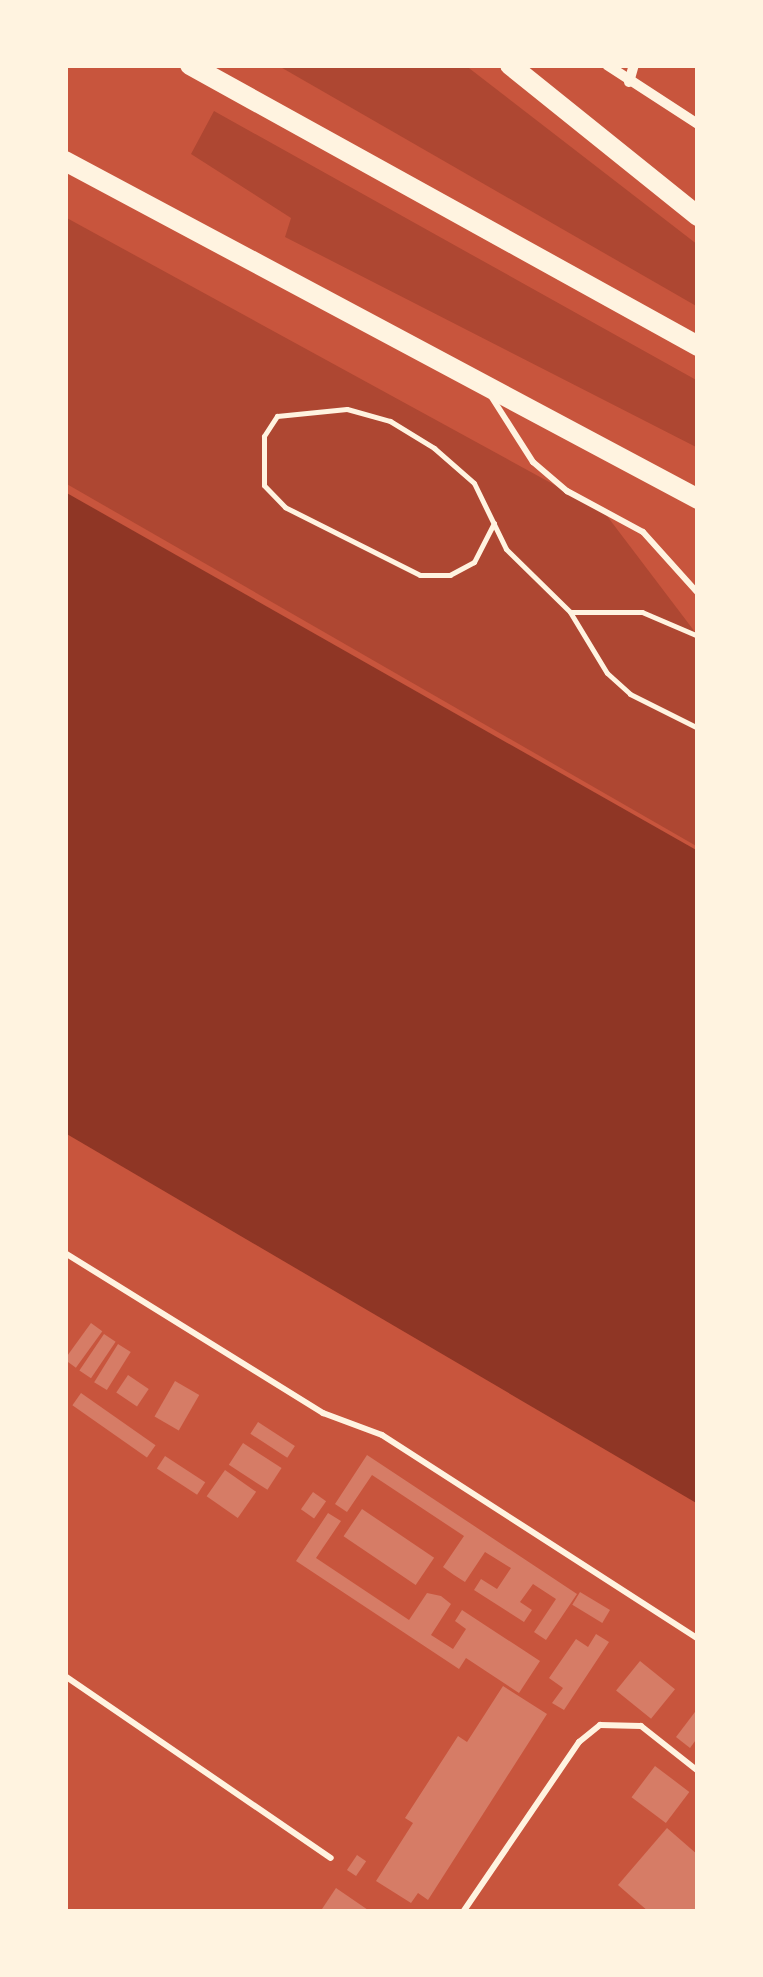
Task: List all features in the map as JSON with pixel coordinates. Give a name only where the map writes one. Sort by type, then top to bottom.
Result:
[{"type":"highway","points":[[190,65],[698,346]]},
{"type":"highway","points":[[510,65],[698,216]]},
{"type":"highway","points":[[65,161],[698,499]]},
{"type":"street","points":[[606,65],[698,124]]},
{"type":"street","points":[[629,82],[634,65]]},
{"type":"lane","points":[[487,388],[504,426],[532,462],[568,491],[643,532],[698,594]]},
{"type":"lane","points":[[65,1253],[323,1413],[382,1434],[698,1639]]},
{"type":"lane","points":[[65,1676],[331,1858]]},
{"type":"lane","points":[[463,1912],[579,1742],[600,1725],[640,1726],[698,1771]]},
{"type":"path","points":[[494,523],[474,562],[450,575],[420,575],[285,507],[264,485],[264,436],[277,416],[300,410],[346,409],[390,421],[456,462],[485,499],[515,561],[570,612],[618,684],[698,728]]},
{"type":"path","points":[[570,612],[642,612],[698,636]]},
{"type":"shaded area","points":[[277,65],[465,65],[698,245],[698,307]]},
{"type":"shaded area","points":[[214,111],[698,381],[698,448],[285,237],[291,218],[191,154]]},
{"type":"shaded area","points":[[65,217],[604,512],[698,636],[698,847],[65,483]]},
{"type":"shaded area","points":[[65,492],[698,851],[698,1504],[65,1133]]},
{"type":"building","points":[[91,1323],[102,1331],[76,1368],[65,1359]]},
{"type":"building","points":[[104,1334],[116,1342],[91,1378],[79,1370]]},
{"type":"building","points":[[118,1344],[131,1352],[107,1390],[94,1382]]},
{"type":"building","points":[[128,1375],[149,1389],[137,1406],[116,1392]]},
{"type":"building","points":[[175,1381],[199,1395],[179,1431],[154,1417]]},
{"type":"building","points":[[81,1393],[156,1445],[147,1457],[72,1405]]},
{"type":"building","points":[[258,1422],[295,1446],[287,1458],[250,1434]]},
{"type":"building","points":[[243,1443],[282,1468],[267,1490],[229,1465]]},
{"type":"building","points":[[367,1455],[577,1594],[546,1640],[534,1632],[556,1599],[533,1584],[520,1602],[532,1610],[524,1622],[474,1590],[481,1579],[497,1589],[511,1568],[485,1552],[465,1582],[454,1575],[443,1567],[464,1536],[372,1475],[347,1512],[335,1504]]},
{"type":"building","points":[[165,1456],[205,1482],[197,1495],[157,1469]]},
{"type":"building","points":[[225,1470],[256,1492],[238,1518],[207,1496]]},
{"type":"building","points":[[313,1492],[326,1501],[314,1518],[301,1509]]},
{"type":"building","points":[[362,1509],[434,1558],[416,1585],[344,1536]]},
{"type":"building","points":[[328,1513],[341,1521],[316,1558],[409,1620],[427,1593],[441,1596],[451,1604],[431,1635],[453,1649],[466,1629],[455,1621],[462,1610],[540,1661],[519,1693],[466,1658],[459,1669],[296,1561]]},
{"type":"building","points":[[580,1592],[610,1610],[602,1623],[572,1605]]},
{"type":"building","points":[[596,1634],[609,1642],[564,1710],[552,1703],[563,1688],[549,1678],[576,1639],[588,1647]]},
{"type":"building","points":[[640,1661],[675,1689],[651,1719],[616,1691]]},
{"type":"building","points":[[503,1686],[547,1714],[428,1900],[418,1893],[411,1903],[376,1881],[413,1823],[405,1818],[458,1736],[467,1742]]},
{"type":"building","points":[[698,1708],[698,1737],[690,1748],[676,1737]]},
{"type":"building","points":[[655,1766],[689,1792],[666,1823],[632,1797]]},
{"type":"building","points":[[667,1828],[698,1855],[698,1912],[649,1912],[618,1885]]},
{"type":"building","points":[[357,1855],[366,1861],[356,1876],[347,1870]]},
{"type":"building","points":[[336,1888],[371,1912],[320,1912]]}]
